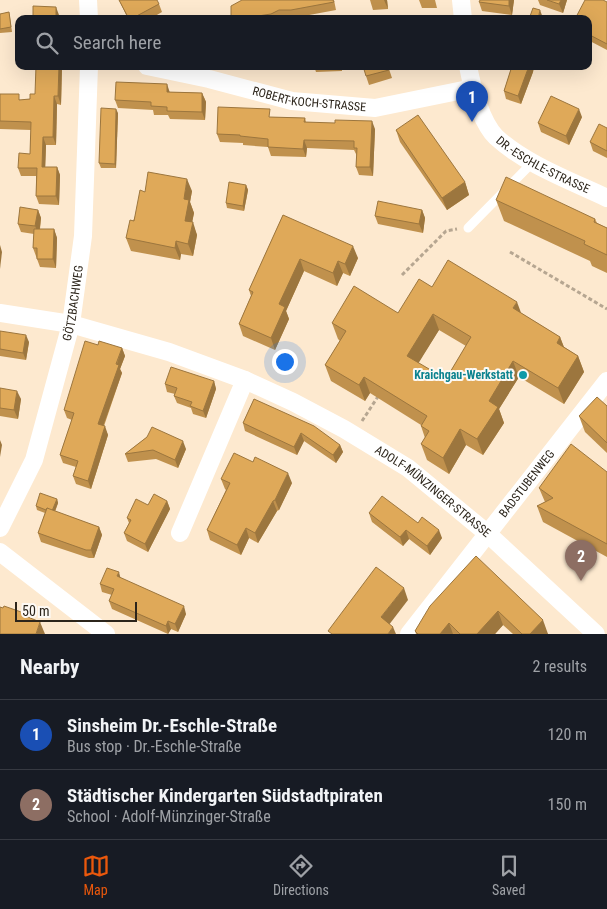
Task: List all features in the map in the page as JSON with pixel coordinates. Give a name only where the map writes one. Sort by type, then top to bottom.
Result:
[{"type":"street","points":[[88,0],[88,15]]},
{"type":"street","points":[[461,0],[463,15]]},
{"type":"street","name":"GÖTZBACHWEG","points":[[0,528],[34,460],[71,324],[83,236],[89,70]]},
{"type":"street","name":"ROBERT-KOCH-STRASSE","points":[[167,70],[208,78],[292,101],[375,108],[473,88]]},
{"type":"street","name":"DR.-ESCHLE-STRASSE","points":[[469,70],[478,107],[495,136],[532,163],[607,198]]},
{"type":"street","name":"ADOLF-MÜNZINGER-STRASSE","points":[[0,313],[71,324],[169,352],[245,380],[293,402],[353,434],[408,468],[488,534],[596,634]]},
{"type":"street","points":[[180,533],[245,380]]},
{"type":"street","name":"BADSTUBENWEG","points":[[409,634],[607,380]]},
{"type":"street","points":[[0,552],[106,634]]},
{"type":"lane","points":[[468,228],[532,163]]},
{"type":"path","points":[[402,275],[446,231],[468,228]]},
{"type":"path","points":[[510,252],[607,309]]},
{"type":"path","points":[[353,434],[380,394]]},
{"type":"building","points":[[119,0],[157,0],[159,4],[138,15],[127,15]]},
{"type":"building","points":[[242,0],[333,0],[334,2],[291,10],[279,10],[264,15],[231,15],[231,6]]},
{"type":"building","points":[[480,0],[509,0],[509,6],[479,2]]},
{"type":"building","points":[[547,0],[561,0],[559,4]]},
{"type":"building","points":[[585,0],[603,0],[607,2],[607,44],[592,36],[592,15],[577,15]]},
{"type":"building","points":[[33,6],[56,7],[56,15],[33,15]]},
{"type":"building","points":[[533,8],[540,10],[539,15],[530,15]]},
{"type":"building","points":[[9,12],[11,27],[0,29],[0,14]]},
{"type":"building","points":[[36,70],[59,70],[58,96],[54,96],[53,137],[43,137],[42,167],[57,167],[56,196],[36,196],[37,168],[18,168],[19,153],[30,154],[31,122],[0,121],[0,94],[19,94],[19,100],[30,99],[30,94],[35,94]]},
{"type":"building","points":[[364,70],[389,70],[366,76]]},
{"type":"building","points":[[511,70],[528,70],[518,96],[504,91]]},
{"type":"building","points":[[116,82],[167,84],[167,92],[202,93],[202,112],[167,111],[167,107],[151,106],[151,102],[115,100]]},
{"type":"building","points":[[551,96],[579,109],[566,136],[538,123]]},
{"type":"building","points":[[218,107],[270,109],[269,117],[305,118],[304,122],[335,123],[335,120],[372,121],[370,167],[356,167],[357,148],[354,148],[354,141],[304,140],[303,149],[268,147],[268,139],[217,134]]},
{"type":"building","points":[[101,108],[116,109],[115,164],[99,163]]},
{"type":"building","points":[[418,115],[465,182],[442,198],[396,130]]},
{"type":"building","points":[[599,124],[607,128],[607,151],[590,142]]},
{"type":"building","points":[[148,172],[187,179],[184,199],[189,200],[185,221],[193,222],[188,244],[176,241],[175,248],[126,238],[130,220],[134,221],[140,190],[145,192]]},
{"type":"building","points":[[506,177],[595,219],[594,222],[607,228],[607,255],[584,244],[585,241],[496,200]]},
{"type":"building","points":[[229,182],[246,185],[243,206],[226,203]]},
{"type":"building","points":[[378,201],[422,210],[419,224],[375,216]]},
{"type":"building","points":[[20,207],[38,210],[35,226],[18,224]]},
{"type":"building","points":[[283,215],[353,246],[345,264],[338,261],[333,273],[300,259],[279,304],[285,307],[271,338],[239,324],[253,292],[249,290]]},
{"type":"building","points":[[34,229],[54,229],[53,259],[37,259],[37,248],[33,248]]},
{"type":"building","name":"Kraichgau-Werkstatt","points":[[448,260],[517,302],[513,308],[560,337],[557,343],[578,356],[558,388],[513,361],[489,401],[498,407],[477,439],[460,429],[443,458],[421,444],[429,431],[421,426],[427,416],[364,377],[359,385],[325,365],[346,331],[332,323],[354,286],[398,313],[419,279],[432,287]],"holes":[[[433,314],[471,337],[446,379],[407,356]]]},
{"type":"building","points":[[0,331],[26,335],[23,353],[0,349]]},
{"type":"building","points":[[85,341],[98,345],[99,341],[122,348],[116,364],[119,365],[98,424],[105,426],[88,481],[73,476],[78,461],[60,455],[74,413],[64,410]]},
{"type":"building","points":[[171,367],[214,381],[203,411],[190,406],[192,402],[174,396],[177,388],[165,384]]},
{"type":"building","points":[[0,388],[17,391],[14,410],[0,408]]},
{"type":"building","points":[[597,397],[607,406],[607,443],[579,416]]},
{"type":"building","points":[[254,399],[314,426],[340,445],[333,455],[301,433],[294,447],[243,423]]},
{"type":"building","points":[[152,427],[183,441],[175,460],[153,450],[125,454],[147,437]]},
{"type":"building","points":[[571,444],[607,472],[607,544],[537,506],[553,498],[539,488]]},
{"type":"building","points":[[234,453],[253,462],[255,457],[288,473],[275,500],[255,533],[246,528],[237,545],[207,530],[230,483],[221,479]]},
{"type":"building","points":[[40,493],[57,499],[52,511],[36,506]]},
{"type":"building","points":[[154,494],[167,501],[145,544],[124,533],[131,520],[127,518],[136,499],[148,505]]},
{"type":"building","points":[[382,496],[418,523],[422,517],[439,530],[427,546],[406,530],[400,537],[369,513]]},
{"type":"building","points":[[47,508],[99,527],[91,550],[86,550],[38,533]]},
{"type":"building","points":[[476,556],[543,620],[530,634],[522,634],[498,611],[477,634],[460,634],[449,623],[440,634],[418,634],[415,631],[430,606]]},
{"type":"building","points":[[376,567],[404,588],[381,617],[393,627],[388,634],[332,634],[328,631]]},
{"type":"building","points":[[107,568],[119,572],[117,576],[184,606],[175,624],[168,621],[166,626],[109,601],[114,589],[100,584]]},
{"type":"building","points":[[4,606],[24,613],[23,615],[40,622],[36,634],[0,634],[0,607],[3,608]]},
{"type":"place","name":"Sinsheim Dr.-Eschle-Straße","points":[[472,122]]},
{"type":"place","name":"Kraichgau-Werkstatt","points":[[523,375]]},
{"type":"place","name":"Städtischer Kindergarten Südstadtpiraten","points":[[581,581]]}]
